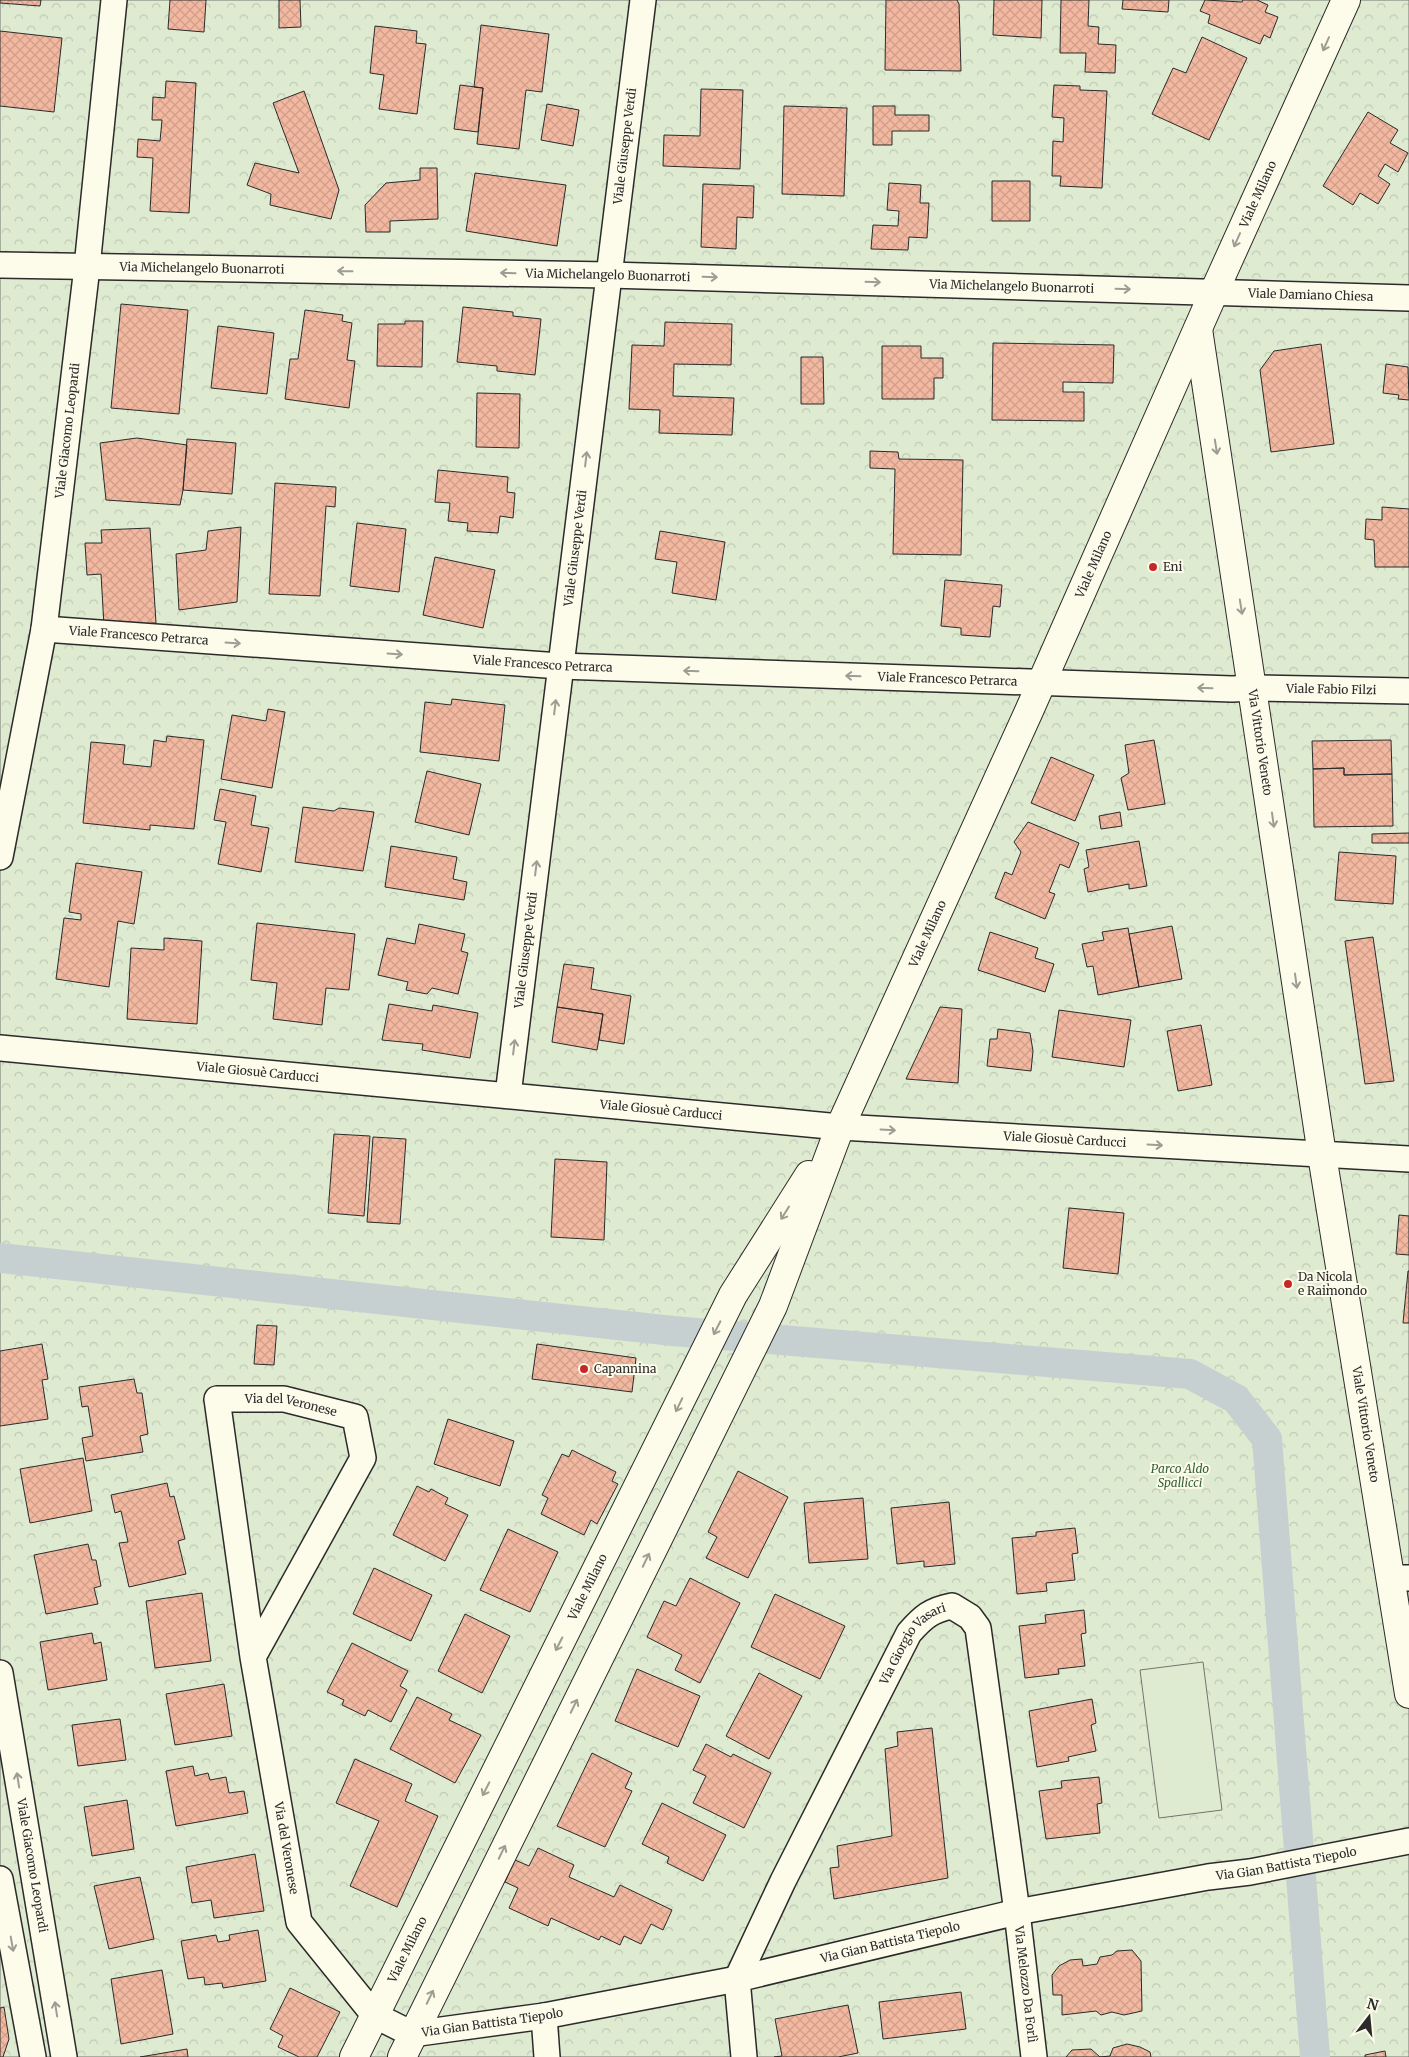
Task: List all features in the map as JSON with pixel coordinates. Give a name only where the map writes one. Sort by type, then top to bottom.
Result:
[{"type":"street","name":"Viale Giacomo Leopardi","points":[[0,857],[44,629],[87,267],[114,0]]},
{"type":"street","name":"Viale Giuseppe Verdi","points":[[508,1095],[643,0]]},
{"type":"street","name":"Viale Milano","points":[[407,2046],[740,1369],[773,1306],[840,1127],[1042,683],[1214,292],[1346,0]]},
{"type":"street","name":"Via Michelangelo Buonarroti","points":[[0,266],[609,274],[1214,292]]},
{"type":"street","name":"Viale Damiano Chiesa","points":[[1214,292],[1409,298]]},
{"type":"street","name":"Via Vittorio Veneto","points":[[1198,329],[1322,1155]]},
{"type":"street","points":[[1165,404],[1190,394],[1210,407]]},
{"type":"street","name":"Viale Francesco Petrarca","points":[[44,629],[560,666],[1042,683],[1253,688]]},
{"type":"street","name":"Viale Fabio Filzi","points":[[1253,688],[1409,691]]},
{"type":"street","name":"Viale Giosuè Carducci","points":[[0,1048],[840,1127],[1409,1159]]},
{"type":"street","name":"Viale Milano","points":[[354,2057],[733,1295],[840,1127]]},
{"type":"street","name":"Viale Vittorio Veneto","points":[[1322,1155],[1400,1578],[1409,1694]]},
{"type":"street","name":"Via del Veronese","points":[[253,1657],[363,1458],[355,1417],[284,1398],[217,1399],[253,1657],[299,1922],[374,2015]]},
{"type":"street","name":"Via Giorgio Vasari","points":[[736,1979],[783,1881],[909,1633],[922,1618],[936,1609],[952,1606],[970,1617],[978,1628],[1017,1912]]},
{"type":"street","name":"Viale Giacomo Leopardi","points":[[0,1673],[64,2057]]},
{"type":"street","name":"Via Gian Battista Tiepolo","points":[[374,2015],[407,2046],[544,2016],[736,1979],[1017,1912],[1208,1877],[1250,1872],[1409,1841]]},
{"type":"street","points":[[0,1879],[33,2057]]},
{"type":"street","name":"Via Melozzo Da Forlì","points":[[1017,1912],[1034,2057]]},
{"type":"street","points":[[736,1979],[744,2057]]},
{"type":"street","points":[[544,2016],[547,2057]]},
{"type":"green space","name":"Parco Aldo Spallicci","points":[[0,0],[1409,0],[1409,2057],[0,2057]]},
{"type":"green space","points":[[1203,1662],[1222,1810],[1159,1818],[1140,1670]]},
{"type":"building","points":[[0,0],[41,0],[40,6],[0,3]]},
{"type":"building","points":[[170,0],[206,0],[204,32],[168,29]]},
{"type":"building","points":[[279,0],[300,0],[301,27],[279,28]]},
{"type":"building","points":[[886,0],[957,0],[959,4],[961,71],[885,70]]},
{"type":"building","points":[[994,0],[1042,0],[1041,38],[993,35]]},
{"type":"building","points":[[1061,0],[1089,0],[1088,26],[1099,27],[1098,44],[1116,45],[1115,73],[1085,72],[1086,53],[1060,53]]},
{"type":"building","points":[[1123,0],[1169,0],[1168,12],[1122,9]]},
{"type":"building","points":[[1205,0],[1242,2],[1243,0],[1257,0],[1268,5],[1265,12],[1278,17],[1270,38],[1264,35],[1260,44],[1208,23],[1210,15],[1200,11]]},
{"type":"building","points":[[481,25],[549,34],[542,92],[526,90],[519,149],[477,144],[483,88],[474,87]]},
{"type":"building","points":[[375,26],[417,31],[416,43],[426,44],[417,114],[379,109],[384,75],[370,73]]},
{"type":"building","points":[[0,31],[62,38],[54,112],[0,106]]},
{"type":"building","points":[[1202,37],[1247,58],[1209,140],[1152,114],[1173,68],[1186,73]]},
{"type":"building","points":[[166,81],[196,83],[189,213],[150,211],[153,158],[137,157],[138,139],[160,141],[162,120],[152,120],[153,97],[165,98]]},
{"type":"building","points":[[460,85],[483,88],[478,132],[454,129]]},
{"type":"building","points":[[1054,85],[1080,86],[1080,90],[1107,91],[1102,188],[1060,186],[1061,176],[1052,176],[1053,141],[1063,142],[1064,118],[1052,117]]},
{"type":"building","points":[[701,89],[743,90],[740,169],[663,166],[664,135],[700,136]]},
{"type":"building","points":[[304,91],[339,190],[331,219],[270,205],[271,194],[247,185],[255,163],[299,173],[273,103]]},
{"type":"building","points":[[547,104],[579,110],[573,146],[541,140]]},
{"type":"building","points":[[784,106],[847,108],[844,196],[782,194]]},
{"type":"building","points":[[873,106],[895,106],[895,115],[929,115],[929,131],[892,131],[892,145],[873,145]]},
{"type":"building","points":[[1368,112],[1398,130],[1390,143],[1408,153],[1398,172],[1385,164],[1378,176],[1390,184],[1378,204],[1360,193],[1353,205],[1323,186]]},
{"type":"building","points":[[420,168],[437,168],[438,219],[390,221],[390,232],[366,232],[365,205],[386,183],[420,180]]},
{"type":"building","points":[[475,173],[566,185],[557,246],[466,231]]},
{"type":"building","points":[[992,181],[1030,181],[1030,221],[992,221]]},
{"type":"building","points":[[889,183],[921,185],[920,203],[929,203],[927,238],[909,237],[908,250],[871,249],[873,225],[898,226],[899,211],[887,210]]},
{"type":"building","points":[[703,184],[754,186],[753,218],[737,217],[736,249],[701,247]]},
{"type":"building","points":[[121,304],[188,310],[179,414],[111,408]]},
{"type":"building","points":[[463,307],[513,312],[513,316],[541,319],[535,375],[497,371],[497,366],[457,362]]},
{"type":"building","points":[[305,310],[343,315],[342,321],[352,323],[347,360],[355,361],[349,408],[285,399],[290,359],[298,359]]},
{"type":"building","points":[[405,321],[423,321],[422,367],[377,366],[378,324],[405,324]]},
{"type":"building","points":[[665,322],[732,324],[731,365],[674,364],[673,396],[734,398],[732,435],[659,433],[660,410],[629,409],[632,345],[664,346]]},
{"type":"building","points":[[218,326],[274,333],[267,394],[211,388]]},
{"type":"building","points":[[993,343],[1114,345],[1113,383],[1063,382],[1063,392],[1084,392],[1084,421],[992,420]]},
{"type":"building","points":[[1321,344],[1334,444],[1271,452],[1260,370],[1274,351]]},
{"type":"building","points":[[882,346],[921,346],[921,358],[943,358],[943,378],[934,378],[934,399],[882,399]]},
{"type":"building","points":[[801,357],[823,357],[824,404],[801,404]]},
{"type":"building","points":[[1386,364],[1408,367],[1409,400],[1398,399],[1399,395],[1383,393]]},
{"type":"building","points":[[477,393],[520,394],[519,448],[476,447]]},
{"type":"building","points":[[137,438],[187,445],[180,505],[106,500],[100,443]]},
{"type":"building","points":[[187,439],[236,443],[232,494],[183,490]]},
{"type":"building","points":[[870,451],[898,452],[899,459],[963,460],[961,555],[893,554],[895,469],[870,468]]},
{"type":"building","points":[[438,470],[508,477],[507,492],[515,493],[513,518],[500,516],[498,533],[467,531],[468,523],[448,521],[450,503],[435,502]]},
{"type":"building","points":[[275,483],[336,487],[335,507],[326,506],[320,596],[269,594]]},
{"type":"building","points":[[1382,507],[1409,509],[1409,567],[1375,567],[1374,540],[1365,539],[1366,519],[1382,520]]},
{"type":"building","points":[[357,523],[406,529],[399,592],[350,586]]},
{"type":"building","points":[[241,527],[237,602],[179,610],[176,554],[206,550],[208,531]]},
{"type":"building","points":[[150,528],[156,623],[104,626],[101,574],[87,575],[85,543],[102,543],[101,530]]},
{"type":"building","points":[[660,531],[725,542],[716,600],[672,593],[677,562],[655,559]]},
{"type":"building","points":[[435,557],[495,570],[483,628],[423,615]]},
{"type":"building","points":[[945,580],[1002,585],[1000,607],[993,606],[990,637],[961,635],[961,628],[941,626]]},
{"type":"building","points":[[452,699],[505,705],[499,761],[420,752],[425,702],[451,705]]},
{"type":"building","points":[[268,709],[285,712],[272,788],[221,779],[232,715],[266,721]]},
{"type":"building","points":[[167,736],[204,740],[194,829],[150,825],[150,830],[83,823],[91,742],[125,745],[123,764],[151,767],[154,740],[166,742]]},
{"type":"building","points":[[1154,740],[1165,804],[1128,810],[1121,778],[1129,773],[1125,745]]},
{"type":"building","points":[[1391,740],[1392,774],[1344,775],[1344,768],[1313,769],[1312,741]]},
{"type":"building","points":[[1051,757],[1094,775],[1075,821],[1031,803]]},
{"type":"building","points":[[1344,768],[1344,775],[1392,774],[1393,826],[1314,827],[1313,769]]},
{"type":"building","points":[[427,771],[481,784],[469,835],[415,822]]},
{"type":"building","points":[[220,789],[256,796],[251,825],[269,828],[261,872],[218,864],[226,822],[214,820]]},
{"type":"building","points":[[303,807],[334,811],[339,808],[374,812],[363,871],[295,862]]},
{"type":"building","points":[[1120,812],[1122,826],[1101,829],[1099,816]]},
{"type":"building","points":[[1028,822],[1079,843],[1069,868],[1060,864],[1049,892],[1055,894],[1045,919],[995,898],[1005,872],[1012,875],[1021,852],[1014,842]]},
{"type":"building","points":[[1409,833],[1409,843],[1372,843],[1372,834]]},
{"type":"building","points":[[1139,841],[1147,886],[1129,889],[1129,884],[1088,892],[1084,869],[1089,867],[1086,850]]},
{"type":"building","points":[[391,846],[457,857],[453,879],[467,882],[464,900],[385,887]]},
{"type":"building","points":[[1339,852],[1396,856],[1393,904],[1335,900]]},
{"type":"building","points":[[76,863],[142,872],[134,924],[118,921],[109,987],[56,979],[64,918],[81,920],[81,914],[69,912]]},
{"type":"building","points":[[257,923],[355,934],[349,990],[326,988],[322,1025],[273,1019],[277,983],[251,980]]},
{"type":"building","points":[[419,924],[465,934],[461,951],[468,953],[458,994],[432,988],[427,994],[406,990],[408,982],[378,975],[387,938],[415,944]]},
{"type":"building","points":[[1172,926],[1182,979],[1139,987],[1129,934]]},
{"type":"building","points":[[1128,928],[1139,987],[1098,995],[1093,966],[1087,967],[1082,944],[1104,940],[1102,932]]},
{"type":"building","points":[[990,932],[1038,948],[1035,958],[1054,964],[1045,992],[978,970]]},
{"type":"building","points":[[1373,937],[1394,1081],[1365,1084],[1345,941]]},
{"type":"building","points":[[164,938],[202,941],[197,1024],[127,1019],[131,948],[164,950]]},
{"type":"building","points":[[564,964],[594,968],[591,989],[631,996],[624,1044],[599,1040],[603,1014],[557,1007]]},
{"type":"building","points":[[389,1004],[432,1011],[433,1005],[478,1013],[470,1058],[422,1050],[423,1044],[382,1040]]},
{"type":"building","points":[[557,1007],[603,1014],[597,1050],[552,1042]]},
{"type":"building","points":[[940,1007],[962,1009],[958,1083],[906,1079]]},
{"type":"building","points":[[1059,1010],[1131,1020],[1124,1067],[1052,1057]]},
{"type":"building","points":[[1201,1025],[1212,1085],[1178,1091],[1167,1031]]},
{"type":"building","points":[[998,1029],[1030,1033],[1033,1051],[1031,1071],[987,1066],[990,1039],[997,1039]]},
{"type":"building","points":[[334,1134],[370,1136],[364,1216],[328,1213]]},
{"type":"building","points":[[373,1137],[406,1139],[400,1224],[367,1222]]},
{"type":"building","points":[[555,1159],[607,1162],[604,1240],[551,1237]]},
{"type":"building","points":[[1069,1208],[1124,1213],[1118,1274],[1063,1268]]},
{"type":"building","points":[[1399,1215],[1409,1216],[1409,1255],[1396,1254]]},
{"type":"building","points":[[1408,1271],[1409,1323],[1403,1323]]},
{"type":"building","points":[[257,1325],[277,1326],[274,1365],[254,1364]]},
{"type":"building","points":[[42,1344],[48,1379],[42,1380],[48,1419],[0,1426],[0,1351]]},
{"type":"building","name":"Capannina","points":[[537,1344],[636,1358],[632,1392],[532,1379]]},
{"type":"building","points":[[134,1379],[137,1393],[142,1393],[148,1434],[140,1436],[143,1452],[86,1461],[82,1438],[93,1436],[88,1406],[82,1407],[79,1387]]},
{"type":"building","points":[[448,1419],[514,1441],[500,1486],[434,1464]]},
{"type":"building","points":[[572,1450],[616,1472],[612,1481],[618,1484],[597,1524],[591,1520],[584,1535],[541,1514],[548,1498],[542,1495],[562,1454],[569,1457]]},
{"type":"building","points":[[83,1458],[92,1511],[30,1523],[20,1469]]},
{"type":"building","points":[[738,1471],[788,1497],[748,1578],[706,1558],[717,1537],[708,1532]]},
{"type":"building","points":[[167,1483],[170,1497],[174,1496],[185,1539],[178,1541],[186,1574],[129,1587],[119,1543],[128,1542],[121,1511],[115,1513],[111,1495]]},
{"type":"building","points":[[417,1486],[429,1492],[431,1489],[448,1498],[445,1504],[468,1515],[445,1561],[393,1535]]},
{"type":"building","points":[[863,1498],[868,1559],[809,1563],[804,1503]]},
{"type":"building","points":[[949,1502],[955,1564],[924,1567],[924,1561],[897,1564],[891,1508]]},
{"type":"building","points":[[1075,1528],[1078,1553],[1072,1554],[1075,1580],[1046,1583],[1047,1591],[1017,1594],[1012,1538],[1036,1536],[1036,1532]]},
{"type":"building","points":[[508,1529],[558,1552],[530,1612],[480,1590]]},
{"type":"building","points":[[88,1544],[92,1560],[96,1560],[101,1586],[94,1588],[98,1604],[46,1614],[34,1555]]},
{"type":"building","points":[[374,1568],[432,1595],[411,1641],[353,1614]]},
{"type":"building","points":[[690,1578],[740,1603],[700,1683],[675,1670],[682,1655],[647,1637],[664,1601],[676,1606]]},
{"type":"building","points":[[202,1593],[211,1661],[155,1668],[146,1601]]},
{"type":"building","points":[[775,1594],[845,1626],[820,1679],[751,1647]]},
{"type":"building","points":[[1084,1610],[1086,1633],[1081,1634],[1085,1666],[1058,1669],[1059,1674],[1025,1678],[1019,1626],[1046,1623],[1045,1615]]},
{"type":"building","points":[[465,1614],[510,1636],[482,1693],[438,1671]]},
{"type":"building","points":[[92,1633],[94,1644],[101,1642],[107,1680],[48,1690],[40,1642]]},
{"type":"building","points":[[352,1643],[408,1671],[400,1686],[407,1690],[391,1722],[368,1710],[365,1716],[342,1705],[344,1700],[327,1692]]},
{"type":"building","points":[[637,1669],[700,1696],[678,1747],[615,1721]]},
{"type":"building","points":[[759,1673],[802,1696],[769,1759],[726,1736]]},
{"type":"building","points":[[224,1684],[232,1736],[175,1745],[166,1694]]},
{"type":"building","points":[[417,1697],[452,1714],[449,1720],[481,1735],[455,1783],[390,1749]]},
{"type":"building","points":[[1092,1699],[1096,1723],[1091,1725],[1096,1751],[1068,1757],[1069,1761],[1037,1767],[1029,1711]]},
{"type":"building","points":[[120,1719],[126,1760],[78,1766],[72,1725]]},
{"type":"building","points":[[932,1728],[948,1878],[834,1899],[830,1868],[839,1867],[837,1846],[892,1836],[885,1749],[898,1746],[897,1732]]},
{"type":"building","points":[[706,1744],[731,1757],[733,1754],[771,1773],[744,1828],[693,1803],[706,1776],[693,1770]]},
{"type":"building","points":[[592,1753],[632,1773],[625,1788],[632,1791],[605,1847],[557,1826]]},
{"type":"building","points":[[355,1759],[412,1784],[405,1801],[438,1816],[397,1907],[350,1886],[379,1821],[336,1803]]},
{"type":"building","points":[[193,1766],[195,1776],[208,1773],[210,1780],[226,1777],[229,1793],[244,1791],[248,1813],[176,1826],[166,1771]]},
{"type":"building","points":[[1099,1777],[1102,1803],[1097,1804],[1100,1833],[1046,1839],[1039,1791],[1062,1788],[1061,1781]]},
{"type":"building","points":[[127,1800],[134,1849],[92,1856],[84,1807]]},
{"type":"building","points":[[662,1803],[726,1835],[703,1881],[667,1863],[669,1857],[642,1844]]},
{"type":"building","points":[[538,1848],[574,1865],[569,1877],[614,1897],[620,1885],[672,1910],[663,1930],[651,1924],[641,1944],[624,1936],[620,1945],[601,1936],[599,1940],[551,1918],[548,1926],[509,1908],[518,1888],[505,1882],[515,1860],[529,1866]]},
{"type":"building","points":[[255,1854],[264,1911],[214,1918],[211,1900],[192,1903],[186,1867]]},
{"type":"building","points":[[140,1877],[154,1939],[109,1949],[94,1886]]},
{"type":"building","points":[[258,1930],[266,1981],[223,1988],[222,1983],[205,1985],[204,1977],[188,1979],[181,1941],[216,1935],[218,1942],[230,1940],[229,1935]]},
{"type":"building","points":[[1132,1950],[1141,1961],[1142,2011],[1124,2015],[1112,2012],[1101,2015],[1096,2011],[1062,2015],[1062,1995],[1053,1995],[1052,1975],[1059,1966],[1070,1960],[1082,1959],[1083,1966],[1097,1964],[1100,1957],[1112,1955],[1117,1951]]},
{"type":"building","points":[[162,1970],[173,2034],[121,2044],[111,1979]]},
{"type":"building","points":[[290,1988],[340,2012],[317,2057],[299,2057],[278,2047],[283,2036],[270,2029]]},
{"type":"building","points":[[961,1992],[966,2029],[883,2039],[879,2002]]},
{"type":"building","points":[[848,2005],[858,2053],[838,2057],[774,2057],[782,2056],[775,2019]]},
{"type":"building","points":[[4,2007],[9,2039],[3,2057],[0,2057],[0,2008]]},
{"type":"building","points":[[1127,2044],[1150,2052],[1151,2057],[1100,2057],[1110,2056],[1113,2048]]},
{"type":"building","points":[[187,2049],[188,2057],[140,2057]]},
{"type":"building","points":[[1091,2049],[1100,2057],[1066,2057],[1072,2050]]},
{"type":"building","points":[[1385,2051],[1386,2057],[1365,2057],[1365,2055]]},
{"type":"waterway","points":[[0,1258],[673,1331],[1190,1374],[1236,1399],[1267,1439],[1315,2057]]},
{"type":"place","name":"Eni","points":[[1153,567]]},
{"type":"place","name":"Da Nicola e Raimondo","points":[[1288,1284]]},
{"type":"place","name":"Capannina","points":[[584,1369]]}]
